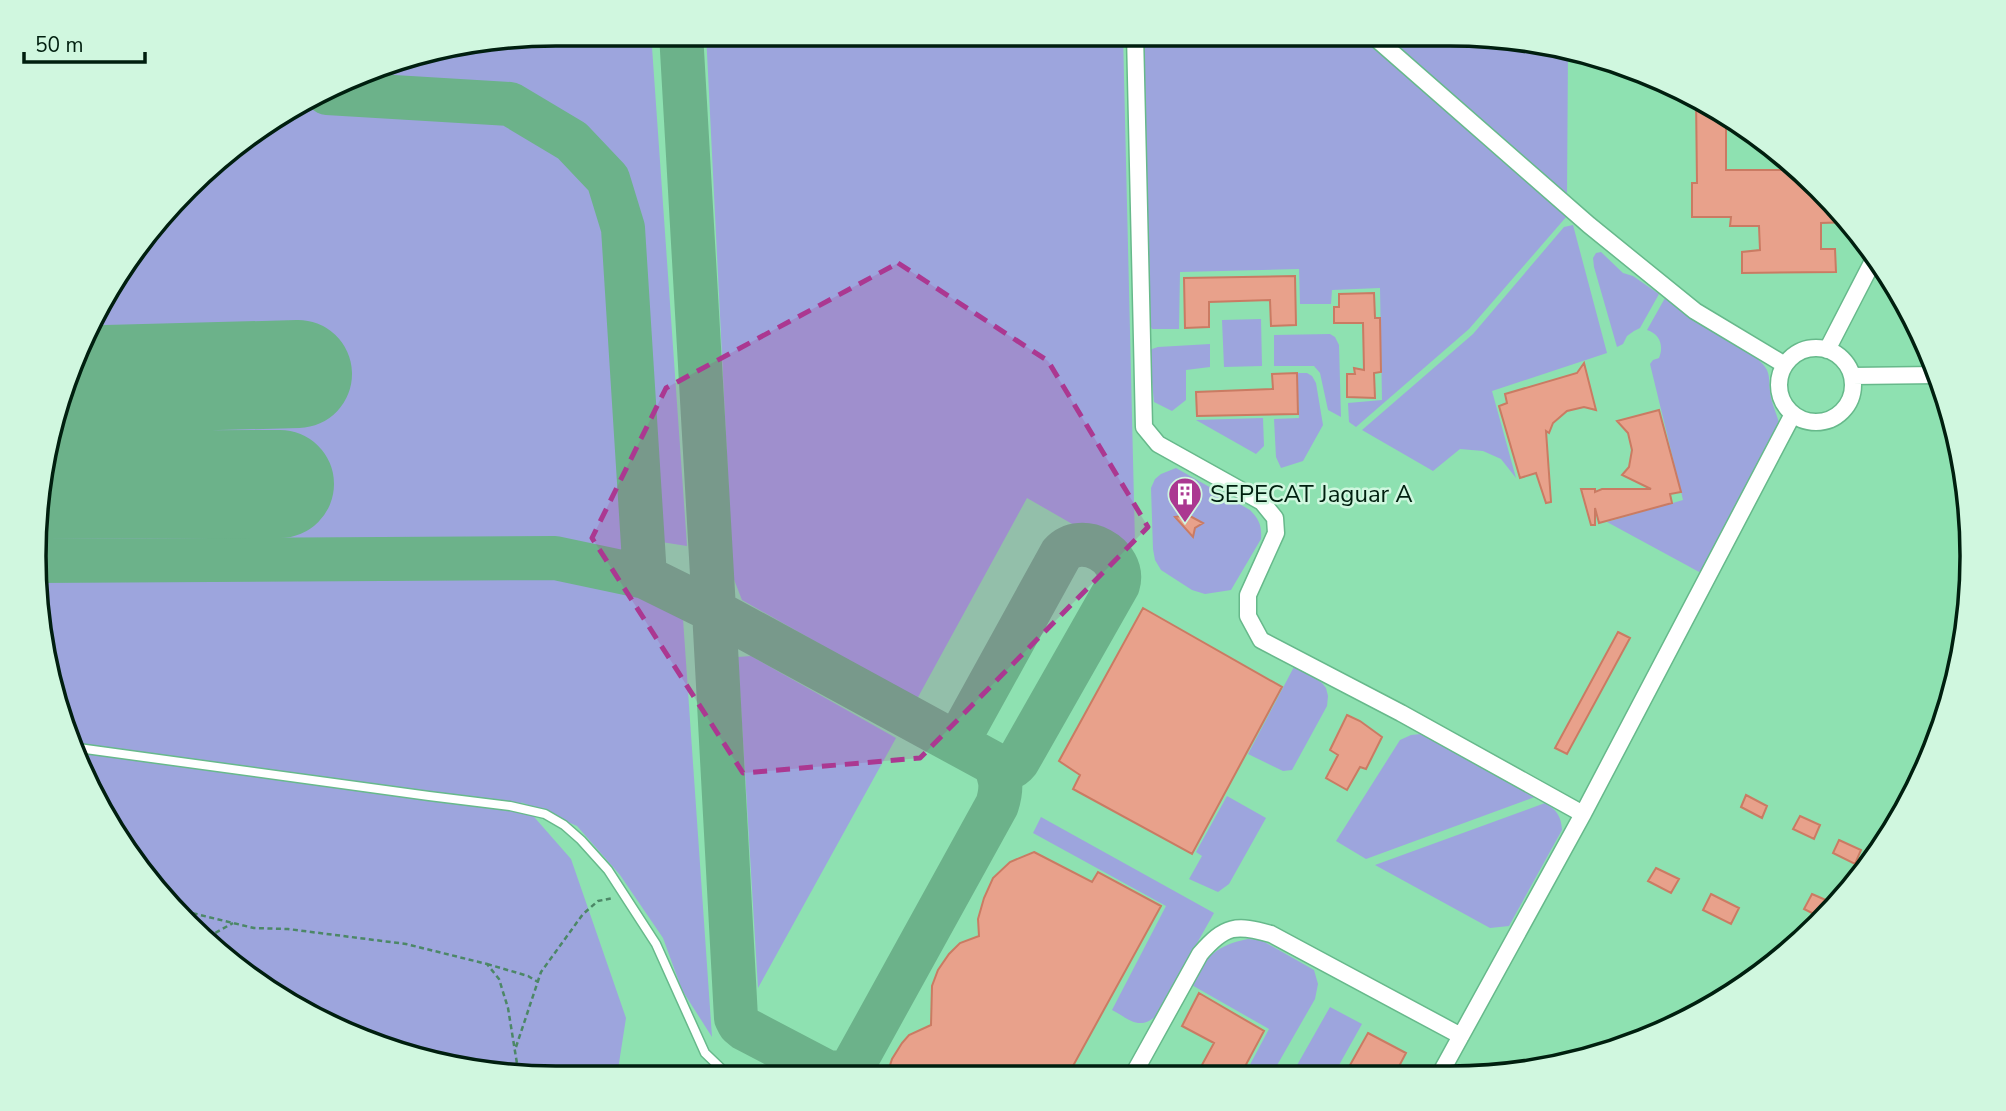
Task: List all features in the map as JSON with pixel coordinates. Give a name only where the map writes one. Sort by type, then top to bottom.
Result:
[{"type":"street","points":[[1135,46],[1144,427],[1158,444],[1262,502],[1275,519],[1276,533],[1248,595],[1248,616],[1261,640],[1401,713],[1583,814]]},
{"type":"street","points":[[1385,46],[1589,225],[1695,311],[1786,365]]},
{"type":"street","points":[[1826,350],[1871,266]]},
{"type":"street","points":[[1815,348],[1826,350],[1847,365],[1853,387],[1850,399],[1844,409],[1826,421],[1803,420],[1793,414],[1781,396],[1781,375],[1793,356],[1815,348]]},
{"type":"street","points":[[1852,376],[1927,375]]},
{"type":"street","points":[[1444,1066],[1583,814],[1793,414]]},
{"type":"street","points":[[1138,1066],[1200,954],[1211,941],[1227,930],[1247,927],[1271,934],[1461,1036]]},
{"type":"lane","points":[[83,749],[535,810],[564,825],[608,870],[656,944],[705,1053],[719,1066]]},
{"type":"path","points":[[514,1050],[541,972],[583,914],[598,901],[613,898],[634,908]]},
{"type":"path","points":[[194,915],[254,928],[288,929],[406,944],[487,964],[528,976],[538,982]]},
{"type":"path","points":[[214,934],[233,923]]},
{"type":"path","points":[[487,964],[499,979],[508,1008],[517,1064]]},
{"type":"highlighted area","points":[[898,263],[1048,361],[1148,527],[920,758],[743,773],[592,538],[666,388]]},
{"type":"shaded area","points":[[652,46],[687,546],[655,541],[646,599],[683,619],[712,1037],[682,990],[663,938],[620,875],[577,826],[521,802],[571,859],[626,1018],[619,1066],[556,1066],[489,1061],[424,1048],[360,1027],[272,980],[219,939],[195,916],[172,892],[131,839],[84,751],[55,655],[46,556],[55,456],[84,360],[131,272],[172,219],[195,195],[219,172],[272,131],[360,84],[456,55],[522,47]]},
{"type":"shaded area","points":[[707,46],[1123,46],[1135,544],[1121,552],[1027,498],[917,699],[742,600],[733,577]]},
{"type":"shaded area","points":[[1142,46],[1371,46],[1567,216],[1469,329],[1356,427],[1349,422],[1348,403],[1382,400],[1380,288],[1332,290],[1331,304],[1300,304],[1299,269],[1180,272],[1179,329],[1152,329],[1148,321]]},
{"type":"shaded area","points":[[1397,46],[1484,47],[1568,59],[1567,196]]},
{"type":"shaded area","points":[[1573,225],[1607,353],[1492,391],[1516,478],[1501,459],[1483,451],[1460,449],[1433,471],[1362,430],[1473,334],[1564,227]]},
{"type":"shaded area","points":[[1601,252],[1623,273],[1633,276],[1659,294],[1640,328],[1627,336],[1623,344],[1617,347],[1594,267],[1593,258],[1596,253]]},
{"type":"shaded area","points":[[1665,298],[1761,362],[1768,373],[1780,428],[1701,573],[1607,522],[1683,500],[1650,364],[1659,358],[1661,345],[1658,337],[1647,330]]},
{"type":"shaded area","points":[[1261,319],[1262,366],[1224,367],[1222,320]]},
{"type":"shaded area","points":[[1330,334],[1339,345],[1341,417],[1328,410],[1320,373],[1314,366],[1274,366],[1274,335]]},
{"type":"shaded area","points":[[1210,344],[1210,367],[1186,370],[1186,400],[1172,411],[1154,402],[1149,352],[1158,347]]},
{"type":"shaded area","points":[[1297,373],[1307,373],[1316,383],[1323,425],[1303,461],[1281,468],[1276,457],[1274,419],[1299,418]]},
{"type":"shaded area","points":[[1263,418],[1264,446],[1256,454],[1196,420]]},
{"type":"shaded area","points":[[1176,468],[1256,516],[1261,539],[1231,590],[1205,594],[1192,590],[1161,570],[1155,560],[1151,488],[1161,474]]},
{"type":"shaded area","points":[[751,656],[896,738],[758,988],[738,657]]},
{"type":"shaded area","points":[[1295,665],[1326,688],[1327,706],[1292,770],[1283,771],[1248,754]]},
{"type":"shaded area","points":[[1421,734],[1535,797],[1366,859],[1336,841],[1400,740]]},
{"type":"shaded area","points":[[1227,796],[1266,818],[1229,884],[1218,892],[1189,879],[1202,856],[1196,852]]},
{"type":"shaded area","points":[[1545,803],[1558,814],[1562,830],[1509,926],[1490,928],[1375,865]]},
{"type":"shaded area","points":[[1041,817],[1214,913],[1156,1016],[1150,1020],[1144,1023],[1134,1022],[1112,1010],[1166,906],[1033,833]]},
{"type":"shaded area","points":[[1261,940],[1314,970],[1318,984],[1315,999],[1277,1066],[1249,1066],[1269,1029],[1190,984],[1207,959],[1220,949],[1237,942]]},
{"type":"shaded area","points":[[1330,1007],[1362,1024],[1338,1066],[1297,1066]]},
{"type":"building","points":[[1696,109],[1726,126],[1726,170],[1785,170],[1834,219],[1837,222],[1821,223],[1821,249],[1835,249],[1836,272],[1742,273],[1742,252],[1760,250],[1759,226],[1730,226],[1731,217],[1692,217],[1692,183],[1697,183]]},
{"type":"building","points":[[1295,276],[1296,325],[1271,326],[1270,300],[1209,302],[1209,327],[1185,328],[1184,278]]},
{"type":"building","points":[[1374,293],[1375,318],[1380,318],[1381,372],[1374,373],[1375,398],[1347,397],[1347,374],[1355,374],[1354,368],[1364,370],[1363,323],[1334,323],[1334,307],[1339,307],[1339,294]]},
{"type":"building","points":[[1584,363],[1596,410],[1584,407],[1567,411],[1553,423],[1549,433],[1546,431],[1551,502],[1546,503],[1536,473],[1520,478],[1499,406],[1507,403],[1505,394],[1577,373]]},
{"type":"building","points":[[1297,373],[1298,414],[1197,416],[1196,392],[1273,389],[1272,374]]},
{"type":"building","points":[[1659,410],[1681,492],[1670,494],[1672,503],[1599,523],[1595,508],[1595,525],[1591,525],[1581,489],[1595,489],[1595,492],[1602,489],[1651,489],[1622,475],[1629,467],[1632,450],[1628,433],[1617,421]]},
{"type":"building","points":[[1188,515],[1203,523],[1195,528],[1193,537],[1175,517]]},
{"type":"building","points":[[1143,608],[1282,687],[1192,854],[1073,789],[1080,775],[1059,761]]},
{"type":"building","points":[[1618,632],[1630,638],[1567,754],[1555,748]]},
{"type":"building","points":[[1347,715],[1382,737],[1366,769],[1360,767],[1347,790],[1326,778],[1338,755],[1330,750]]},
{"type":"building","points":[[1746,795],[1767,806],[1762,818],[1741,807]]},
{"type":"building","points":[[1800,816],[1820,825],[1814,839],[1793,829]]},
{"type":"building","points":[[1839,840],[1861,850],[1855,864],[1833,853]]},
{"type":"building","points":[[1034,852],[1092,882],[1098,872],[1161,906],[1073,1066],[890,1066],[909,1035],[931,1025],[932,986],[938,970],[960,943],[979,936],[978,919],[984,898],[993,878],[1010,862]]},
{"type":"building","points":[[1656,868],[1679,879],[1671,893],[1648,881]]},
{"type":"building","points":[[1711,894],[1739,908],[1731,924],[1703,910]]},
{"type":"building","points":[[1812,894],[1826,900],[1813,914],[1804,909]]},
{"type":"building","points":[[1199,993],[1264,1031],[1245,1066],[1201,1066],[1214,1043],[1182,1026]]},
{"type":"building","points":[[1368,1033],[1406,1053],[1399,1066],[1349,1066]]},
{"type":"taxiway","points":[[682,46],[714,611]]},
{"type":"taxiway","points":[[339,94],[510,104],[572,141],[608,179],[623,228],[645,577]]},
{"type":"taxiway","points":[[948,738],[957,737],[964,730],[1061,554],[1070,547],[1080,545],[1100,550],[1116,564],[1118,585],[1018,761],[1007,768],[993,763]]},
{"type":"taxiway","points":[[46,561],[555,558],[645,577],[714,611]]},
{"type":"taxiway","points":[[714,611],[993,763],[998,773],[1000,794],[997,805],[853,1066]]},
{"type":"taxiway","points":[[714,611],[736,1018],[745,1029],[816,1066]]},
{"type":"runway","points":[[77,380],[298,374]]},
{"type":"runway","points":[[51,485],[280,484]]},
{"type":"place","name":"SEPECAT Jaguar A","points":[[1185,524]]}]
